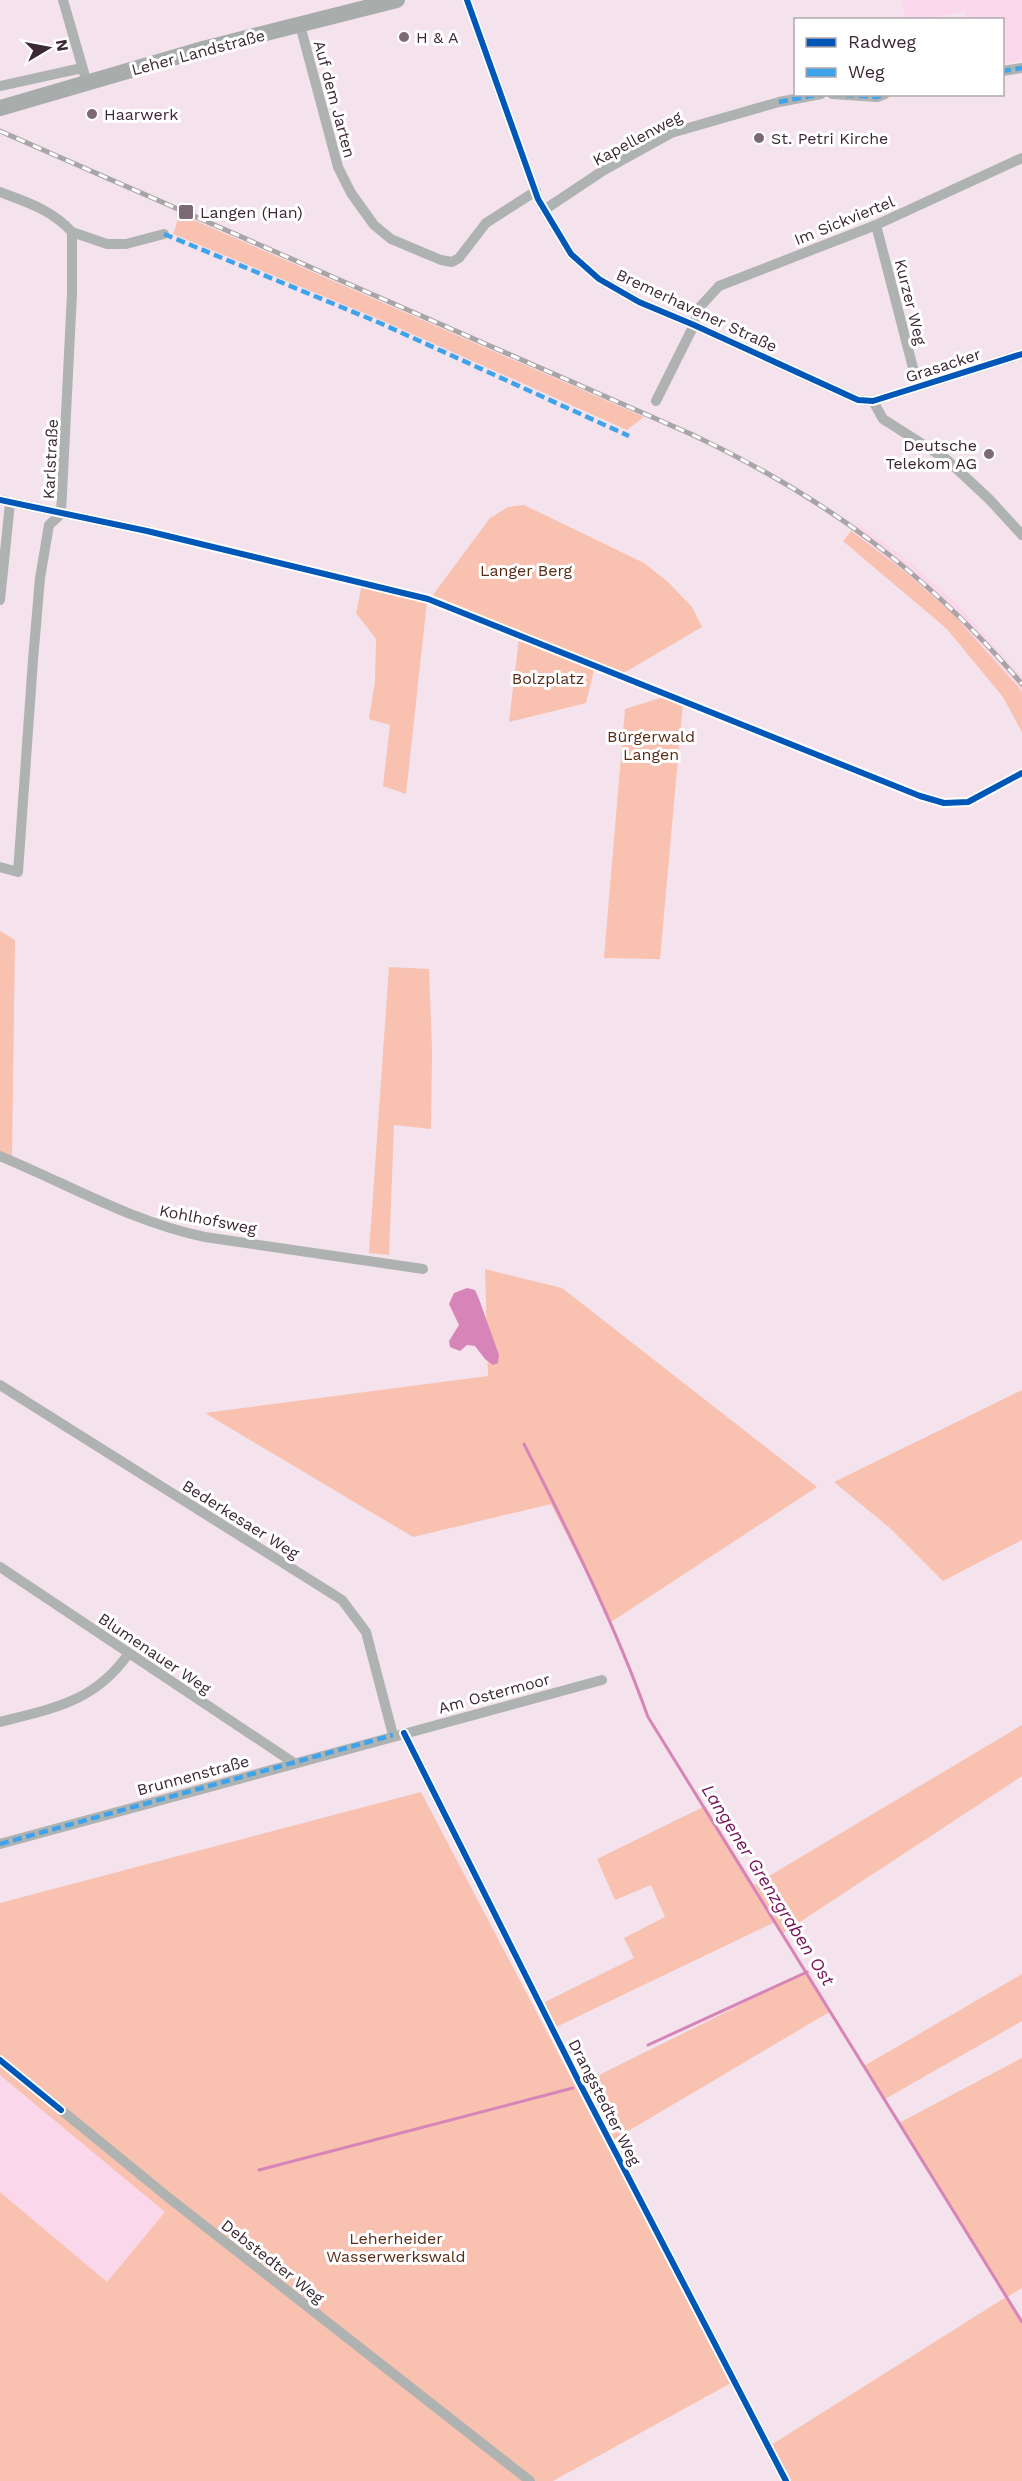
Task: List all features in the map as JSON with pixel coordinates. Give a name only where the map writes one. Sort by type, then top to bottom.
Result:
[{"type":"main road","name":"Leher Landstraße","points":[[0,108],[84,75],[397,0]]},
{"type":"street","points":[[0,86],[84,75],[63,0]]},
{"type":"street","name":"Bremerhavener Straße","points":[[467,0],[536,191],[544,210],[571,254],[599,279],[639,302],[858,400],[873,401]]},
{"type":"street","name":"Auf dem Jarten","points":[[300,24],[338,167],[351,193],[374,225],[392,239],[441,260],[452,262],[459,258],[486,223],[536,191]]},
{"type":"street","points":[[1004,71],[1022,68]]},
{"type":"street","name":"Kapellenweg","points":[[544,210],[604,170],[671,133],[779,102],[810,96]]},
{"type":"street","points":[[862,96],[880,96]]},
{"type":"street","name":"Im Sickviertel","points":[[656,401],[694,325],[698,309],[719,286],[876,225],[1022,158]]},
{"type":"street","points":[[0,192],[43,208],[60,219],[72,232],[107,244],[126,244],[164,234]]},
{"type":"street","name":"Kurzer Weg","points":[[876,225],[918,387]]},
{"type":"street","name":"Karlstraße","points":[[0,867],[18,872],[40,578],[49,525],[61,514],[72,294],[72,232]]},
{"type":"street","name":"Grasacker","points":[[873,401],[1022,354]]},
{"type":"street","points":[[873,401],[883,419],[946,459],[989,499],[1022,535]]},
{"type":"street","points":[[0,600],[5,502],[147,531]]},
{"type":"street","name":"Kohlhofsweg","points":[[0,1156],[143,1220],[171,1230],[423,1269]]},
{"type":"street","name":"Bederkesaer Weg","points":[[0,1385],[342,1600],[366,1632],[399,1734]]},
{"type":"street","name":"Blumenauer Weg","points":[[0,1567],[294,1763]]},
{"type":"street","points":[[0,1722],[49,1709],[97,1688],[115,1673],[129,1653]]},
{"type":"street","name":"Am Ostermoor","points":[[399,1734],[602,1680]]},
{"type":"street","name":"Brunnenstraße","points":[[0,1844],[399,1734]]},
{"type":"street","name":"Drangstedter Weg","points":[[399,1734],[786,2481]]},
{"type":"street","name":"Debstedter Weg","points":[[0,2060],[202,2225],[530,2481]]},
{"type":"shaded area","points":[[902,0],[1022,0],[1022,60],[1004,64],[1004,18],[967,18],[965,11],[933,18],[906,18]]},
{"type":"shaded area","points":[[857,523],[911,563],[958,605],[1022,677],[1022,692],[952,613],[904,571],[851,531]]},
{"type":"shaded area","points":[[467,1288],[475,1290],[499,1355],[498,1363],[493,1365],[475,1346],[467,1345],[460,1351],[450,1347],[449,1341],[459,1325],[449,1304],[454,1293]]},
{"type":"shaded area","points":[[0,2075],[165,2212],[107,2282],[0,2192]]},
{"type":"green space","points":[[180,214],[644,417],[627,430],[381,320],[173,234]]},
{"type":"green space","name":"Langer Berg","points":[[524,505],[644,563],[668,582],[692,607],[702,627],[622,674],[596,662],[586,703],[509,722],[520,630],[430,599],[490,518],[508,507]]},
{"type":"green space","points":[[851,531],[904,571],[952,613],[1020,689],[1022,692],[1022,732],[1003,697],[947,629],[843,541]]},
{"type":"green space","points":[[362,585],[427,601],[406,794],[383,786],[390,725],[369,719],[375,681],[376,639],[356,613]]},
{"type":"green space","name":"Bürgerwald Langen","points":[[663,697],[683,703],[660,959],[604,958],[625,709]]},
{"type":"green space","points":[[0,931],[15,940],[12,1157],[0,1151]]},
{"type":"green space","points":[[389,967],[429,969],[432,1050],[431,1129],[394,1125],[389,1255],[369,1253]]},
{"type":"green space","points":[[485,1269],[562,1288],[817,1487],[611,1622],[551,1504],[413,1537],[205,1413],[488,1376]]},
{"type":"green space","points":[[1022,1390],[1022,1540],[943,1581],[891,1529],[834,1482]]},
{"type":"green space","points":[[1022,1725],[1022,1776],[783,1933],[775,1922],[556,2027],[545,2002],[634,1958],[624,1938],[665,1917],[651,1885],[615,1900],[597,1859],[705,1806],[754,1885]]},
{"type":"green space","name":"Leherheider Wasserwerkswald","points":[[421,1792],[731,2383],[553,2481],[0,2481],[0,2192],[107,2282],[165,2212],[0,2075],[0,1903]]},
{"type":"green space","points":[[807,1972],[831,2011],[613,2140],[583,2083]]},
{"type":"green space","points":[[1022,1974],[1022,2021],[885,2099],[864,2066]]},
{"type":"green space","points":[[1022,2058],[1022,2288],[1007,2297],[1022,2322],[1022,2481],[790,2481],[771,2445],[1006,2297],[899,2123]]},
{"type":"waterway","name":"Langener Grenzgraben Ost","points":[[524,1444],[606,1612],[648,1717],[1022,2322]]},
{"type":"waterway","points":[[648,2045],[807,1972]]},
{"type":"waterway","points":[[259,2170],[573,2088]]},
{"type":"railway","points":[[0,131],[693,435],[741,459],[830,512],[911,573],[949,607],[1022,684]]},
{"type":"marked path","points":[[1004,71],[1022,68]]},
{"type":"marked path","points":[[779,102],[810,96]]},
{"type":"marked path","points":[[862,96],[880,96]]},
{"type":"marked path","points":[[164,234],[380,323],[629,436]]},
{"type":"marked path","points":[[0,1844],[393,1735]]},
{"type":"cycle path","points":[[467,0],[538,199],[571,254],[599,279],[639,302],[858,400],[873,401],[1022,354]]},
{"type":"cycle path","points":[[0,500],[147,531],[428,599],[920,796],[944,803],[968,802],[1022,773]]},
{"type":"cycle path","points":[[404,1733],[579,2082],[786,2481]]},
{"type":"cycle path","points":[[0,2060],[61,2110]]},
{"type":"place","name":"H & A","points":[[404,37]]},
{"type":"place","name":"Haarwerk","points":[[92,114]]},
{"type":"place","name":"St. Petri Kirche","points":[[759,138]]},
{"type":"place","name":"Langen (Han)","points":[[186,212]]},
{"type":"place","name":"Deutsche Telekom AG","points":[[989,454]]},
{"type":"park label","name":"Bolzplatz","points":[[548,678]]}]
